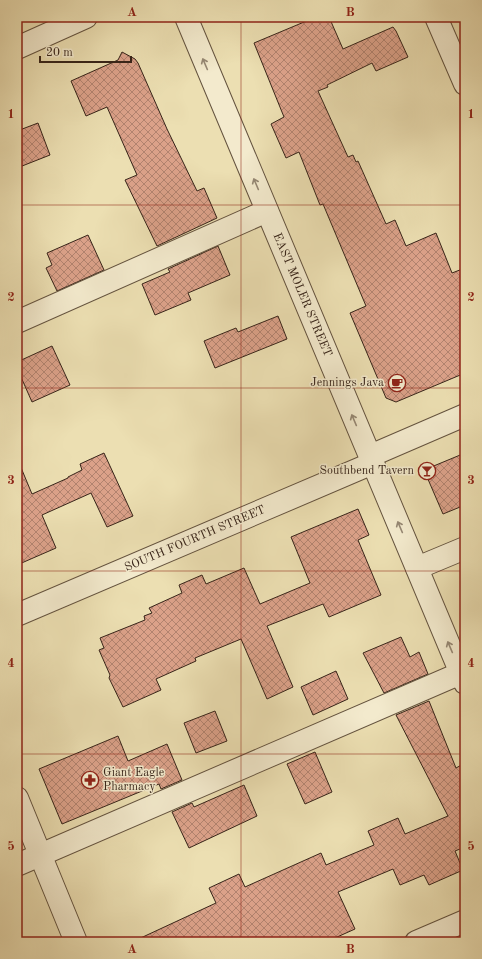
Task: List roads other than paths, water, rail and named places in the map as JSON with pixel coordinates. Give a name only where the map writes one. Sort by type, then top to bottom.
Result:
[{"type":"street","points":[[17,48],[86,17]]},
{"type":"street","name":"EAST MOLER STREET","points":[[186,17],[463,678]]},
{"type":"street","points":[[436,17],[465,84]]},
{"type":"street","points":[[17,322],[267,211]]},
{"type":"street","name":"SOUTH FOURTH STREET","points":[[17,615],[371,460],[465,415]]},
{"type":"street","points":[[417,568],[465,548]]},
{"type":"street","points":[[17,865],[463,678]]},
{"type":"street","points":[[17,798],[76,942]]},
{"type":"street","points":[[416,942],[465,921]]},
{"type":"place","name":"Jennings Java","points":[[397,383]]},
{"type":"place","name":"Southbend Tavern","points":[[427,471]]},
{"type":"place","name":"Giant Eagle Pharmacy","points":[[90,780]]}]
